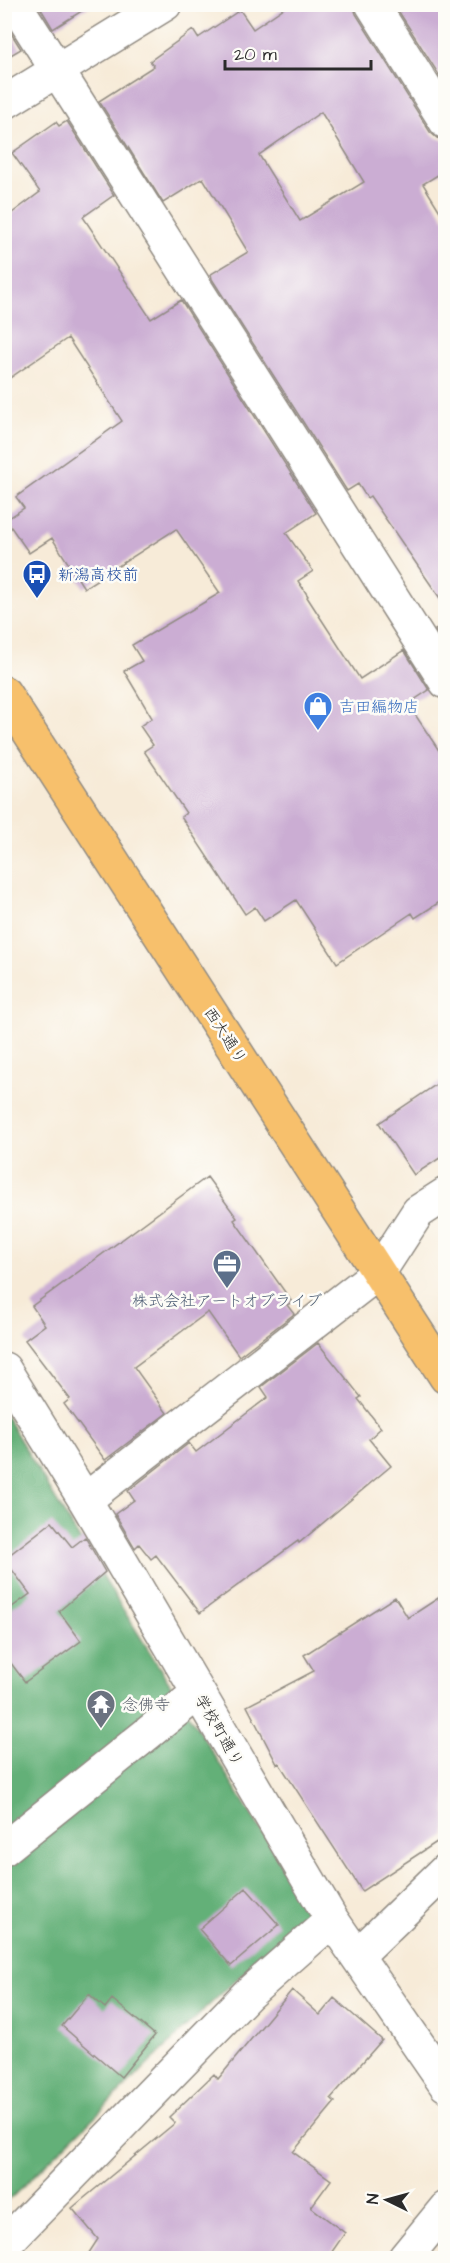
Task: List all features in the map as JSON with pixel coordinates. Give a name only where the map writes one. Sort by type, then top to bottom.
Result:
[{"type":"highway","name":"西大通り","points":[[4,693],[446,1377]]},
{"type":"street","points":[[15,4],[446,682]]},
{"type":"street","points":[[4,104],[165,4]]},
{"type":"street","points":[[372,4],[446,122]]},
{"type":"street","points":[[85,1500],[379,1272],[418,1212],[446,1194]]},
{"type":"street","name":"学校町通り","points":[[4,1369],[85,1500],[332,1920],[446,2085]]},
{"type":"street","points":[[4,1849],[198,1693]]},
{"type":"street","points":[[357,1956],[446,1870]]},
{"type":"street","points":[[4,2245],[248,1994],[332,1920]]},
{"type":"street","points":[[405,2259],[446,2208]]},
{"type":"green space","name":"念佛寺","points":[[4,1413],[86,1550],[311,1910],[205,2009],[5,2204]]},
{"type":"building","points":[[38,4],[93,4],[53,29]]},
{"type":"building","points":[[290,4],[353,4],[356,14],[430,132],[446,141],[446,170],[423,184],[446,221],[446,607],[370,496],[367,498],[358,484],[347,491],[212,279],[211,274],[248,252],[203,178],[163,203],[99,101],[154,66],[150,61],[193,30],[198,38],[240,10],[253,29]],"holes":[[[321,112],[364,182],[300,221],[259,155]]]},
{"type":"building","points":[[394,4],[446,4],[446,86]]},
{"type":"building","points":[[4,22],[21,49],[4,59]]},
{"type":"building","points":[[67,121],[114,195],[83,217],[151,319],[181,300],[316,513],[286,533],[313,571],[298,581],[307,597],[360,679],[404,650],[429,690],[408,704],[446,761],[446,898],[415,918],[412,913],[337,963],[296,900],[264,921],[255,907],[245,914],[181,817],[186,813],[144,751],[153,745],[140,726],[152,718],[124,671],[142,661],[132,645],[220,593],[176,529],[84,588],[52,538],[29,553],[6,520],[24,508],[16,497],[122,421],[68,338],[4,382],[4,219],[40,192],[12,153],[56,122],[59,126]]},
{"type":"building","points":[[446,623],[446,646],[435,630]]},
{"type":"building","points":[[446,1078],[446,1154],[414,1175],[379,1123]]},
{"type":"building","points":[[207,1177],[237,1218],[234,1220],[292,1302],[287,1305],[294,1314],[239,1356],[208,1312],[134,1367],[167,1413],[105,1460],[64,1404],[70,1399],[25,1340],[45,1325],[32,1306]]},
{"type":"building","points":[[318,1343],[361,1397],[358,1399],[381,1428],[369,1439],[391,1466],[299,1543],[298,1541],[200,1613],[156,1555],[151,1559],[139,1544],[135,1548],[115,1514],[134,1500],[128,1491],[189,1443],[196,1452],[268,1397],[261,1387]]},
{"type":"building","points":[[52,1522],[72,1547],[85,1537],[105,1572],[59,1611],[81,1641],[25,1682],[4,1654],[4,1613],[30,1594],[4,1559]]},
{"type":"building","points":[[446,1593],[446,1836],[362,1891],[279,1763],[277,1764],[247,1706],[314,1671],[304,1655],[395,1597],[408,1618]]},
{"type":"building","points":[[246,1888],[279,1925],[231,1966],[199,1929]]},
{"type":"building","points":[[292,1990],[320,2015],[334,1998],[382,2040],[331,2098],[335,2102],[293,2152],[331,2180],[311,2207],[345,2233],[327,2259],[85,2259],[98,2239],[72,2208],[175,2123],[169,2117],[214,2074],[218,2079]]},
{"type":"building","points":[[89,1994],[105,2008],[112,1999],[155,2035],[121,2077],[62,2026]]},
{"type":"place","name":"新潟高校前","points":[[37,600]]},
{"type":"place","name":"吉田編物店","points":[[318,732]]},
{"type":"place","name":"株式会社アートオブライブ","points":[[227,1290]]},
{"type":"place","name":"念佛寺","points":[[101,1730]]}]
